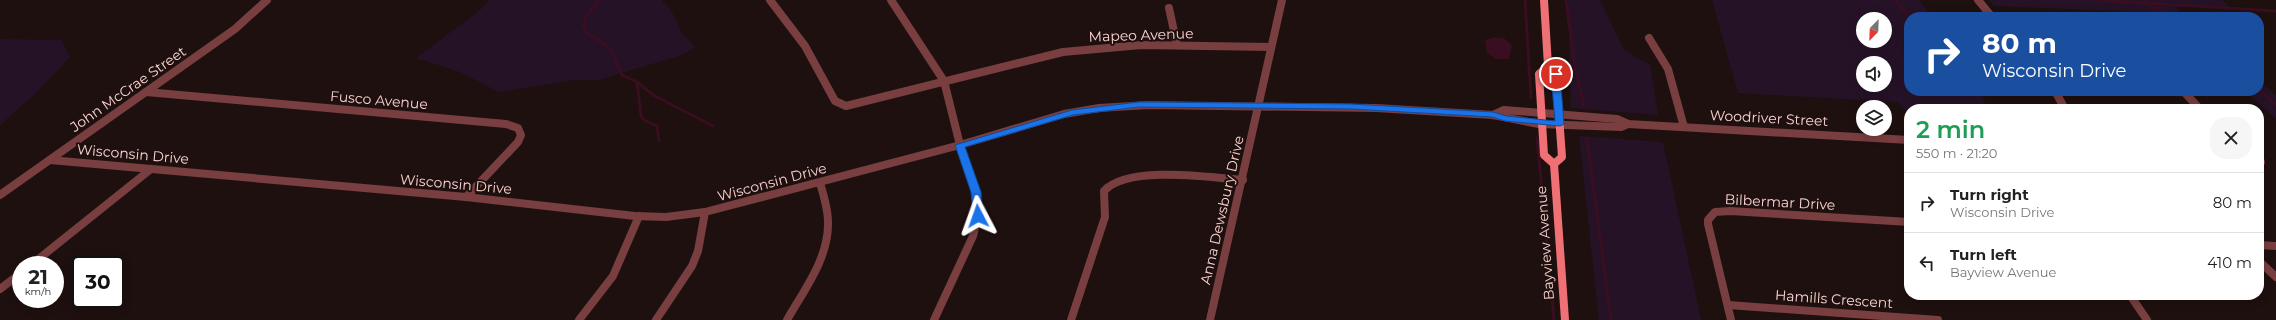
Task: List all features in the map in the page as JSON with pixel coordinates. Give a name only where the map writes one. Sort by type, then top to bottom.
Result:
[{"type":"main road","name":"Bayview Avenue","points":[[1544,0],[1548,66],[1556,74],[1560,124],[1562,157],[1554,164]]},
{"type":"main road","name":"Bayview Avenue","points":[[1548,66],[1539,74],[1544,155],[1554,164],[1565,320]]},
{"type":"street","name":"John McCrae Street","points":[[0,195],[242,23],[267,0]]},
{"type":"street","name":"Mapeo Avenue","points":[[770,0],[805,46],[836,101],[846,106],[1063,52],[1109,46],[1177,45],[1271,47]]},
{"type":"street","points":[[891,0],[944,81],[960,145],[976,192],[978,216],[973,236],[934,320]]},
{"type":"street","name":"Anna Dewsbury Drive","points":[[1210,320],[1243,180],[1258,105],[1282,0]]},
{"type":"street","points":[[1978,0],[1988,12]]},
{"type":"street","points":[[1169,8],[1177,45]]},
{"type":"street","points":[[1649,38],[1662,53],[1669,69],[1684,127]]},
{"type":"street","name":"Fusco Avenue","points":[[146,92],[506,124],[518,128],[521,135],[518,142],[466,197]]},
{"type":"street","points":[[2188,96],[2195,104]]},
{"type":"street","name":"Wisconsin Drive","points":[[50,160],[466,197],[639,216],[666,217],[705,212],[820,183],[960,145],[1064,114],[1130,105],[1258,105],[1376,108],[1493,115],[1505,119],[1543,123]]},
{"type":"street","name":"Wisconsin Drive","points":[[1493,115],[1504,110],[1558,114]]},
{"type":"street","name":"Woodriver Street","points":[[1558,114],[1617,119],[1628,124],[1904,140]]},
{"type":"street","name":"Woodriver Street","points":[[1543,123],[1621,127],[1628,124]]},
{"type":"street","points":[[41,256],[151,169]]},
{"type":"street","points":[[1071,320],[1105,217],[1106,206],[1104,191],[1108,183],[1120,179],[1190,175],[1243,180]]},
{"type":"street","points":[[787,320],[821,256],[827,237],[827,211],[820,183]]},
{"type":"street","name":"Bilbermar Drive","points":[[1731,320],[1708,224],[1708,220],[1715,212],[1730,211],[1904,222]]},
{"type":"street","points":[[656,320],[692,266],[698,251],[705,212]]},
{"type":"street","points":[[580,320],[612,276],[639,216]]},
{"type":"street","points":[[2264,245],[2276,246]]},
{"type":"street","points":[[2264,266],[2276,277]]},
{"type":"street","points":[[0,289],[12,280]]},
{"type":"street","points":[[2133,300],[2147,320]]},
{"type":"street","name":"Hamills Crescent","points":[[1728,305],[1938,320]]},
{"type":"shaded area","points":[[490,0],[661,0],[671,10],[682,33],[695,47],[682,55],[598,80],[573,80],[499,92],[460,72],[416,58],[479,11]]},
{"type":"shaded area","points":[[1568,0],[1600,0],[1624,50],[1650,65],[1658,115],[1571,108]]},
{"type":"shaded area","points":[[1712,0],[1919,0],[1929,12],[1904,12],[1904,96],[1983,96],[1985,104],[1904,104],[1904,109],[1898,102],[1892,102],[1892,100],[1862,100],[1738,93]]},
{"type":"shaded area","points":[[1989,0],[2222,0],[2230,7],[2175,7],[2180,12],[2124,12],[1994,6]]},
{"type":"shaded area","points":[[1495,37],[1504,38],[1512,45],[1509,59],[1496,59],[1487,53],[1485,40]]},
{"type":"shaded area","points":[[0,39],[61,40],[70,57],[38,91],[0,125]]},
{"type":"shaded area","points":[[2264,85],[2276,95],[2276,119],[2264,108],[2264,104],[2259,104],[2251,96],[2264,96]]},
{"type":"shaded area","points":[[1579,136],[1663,142],[1701,320],[1599,320]]},
{"type":"waterway","points":[[597,0],[597,4],[587,15],[583,25],[586,32],[611,49],[622,75],[637,82]]},
{"type":"waterway","points":[[1525,0],[1531,98]]},
{"type":"waterway","points":[[1566,0],[1575,67],[1584,106]]},
{"type":"waterway","points":[[1895,0],[1906,12]]},
{"type":"waterway","points":[[2096,0],[2276,11]]},
{"type":"waterway","points":[[2147,4],[2164,12]]},
{"type":"waterway","points":[[637,82],[653,95],[713,126]]},
{"type":"waterway","points":[[637,82],[641,116],[644,120],[657,126],[659,141]]},
{"type":"waterway","points":[[2264,94],[2276,105]]},
{"type":"waterway","points":[[1537,138],[1554,320]]},
{"type":"waterway","points":[[1587,139],[1611,320]]},
{"type":"route","points":[[978,216],[979,209],[976,192],[960,145],[1072,112],[1089,109],[1139,105],[1351,107],[1493,115],[1505,119],[1560,124],[1556,74]]}]
